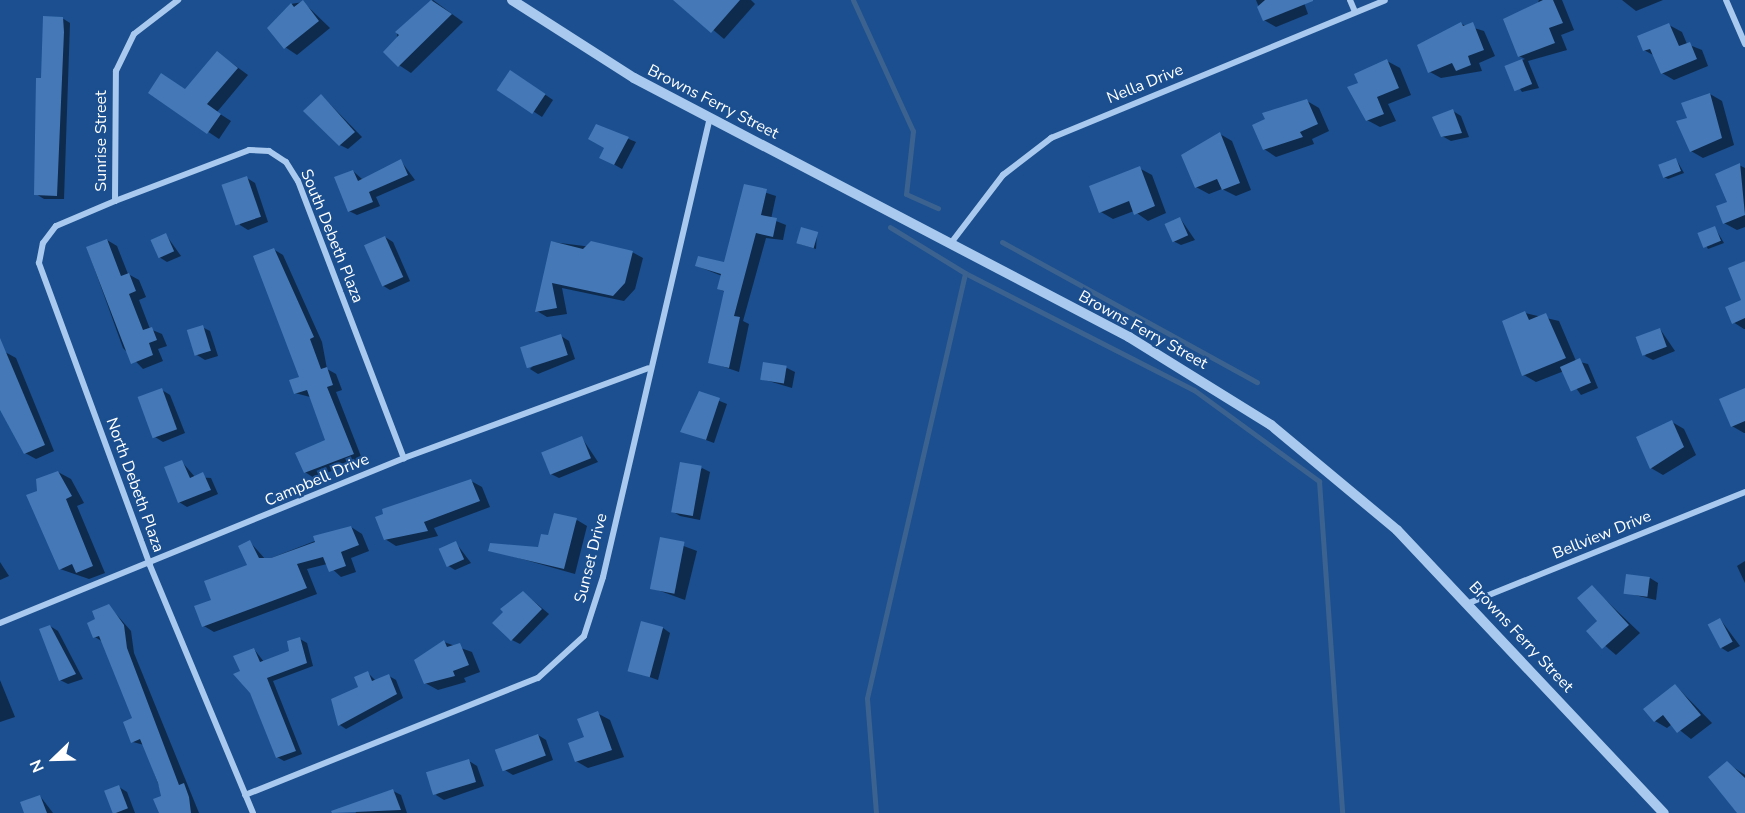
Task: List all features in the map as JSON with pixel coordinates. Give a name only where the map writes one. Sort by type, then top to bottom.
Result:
[{"type":"street","name":"Sunrise Street","points":[[115,201],[116,71],[134,34],[178,0]]},
{"type":"street","name":"Browns Ferry Street","points":[[513,0],[634,78],[1140,343],[1271,425],[1397,530],[1469,603],[1664,813]]},
{"type":"street","points":[[1350,0],[1355,12]]},
{"type":"street","name":"Nella Drive","points":[[951,243],[1003,175],[1052,138],[1385,0]]},
{"type":"street","points":[[1726,0],[1745,44]]},
{"type":"street","name":"Sunset Drive","points":[[245,795],[538,678],[572,653],[584,636],[603,577],[648,368],[710,117]]},
{"type":"street","name":"South Debeth Plaza","points":[[115,201],[249,150],[269,151],[286,162],[404,458]]},
{"type":"street","name":"North Debeth Plaza","points":[[115,201],[56,226],[43,243],[39,263],[150,565],[253,813]]},
{"type":"street","name":"Campbell Drive","points":[[0,623],[150,565],[404,458],[648,368]]},
{"type":"street","name":"Bellview Drive","points":[[1469,603],[1745,492]]},
{"type":"building","points":[[303,0],[319,21],[284,49],[267,28],[291,3],[294,7]]},
{"type":"building","points":[[431,0],[452,14],[398,67],[383,52],[399,35],[395,32]]},
{"type":"building","points":[[673,0],[740,0],[711,33]]},
{"type":"building","points":[[1265,0],[1313,1],[1263,21],[1257,7]]},
{"type":"building","points":[[1543,0],[1553,0],[1563,23],[1549,28],[1555,43],[1518,57],[1503,19]]},
{"type":"building","points":[[43,16],[63,17],[57,196],[34,195],[36,78],[41,78]]},
{"type":"building","points":[[1461,22],[1463,26],[1473,22],[1484,50],[1468,56],[1471,65],[1456,71],[1452,63],[1428,73],[1417,45]]},
{"type":"building","points":[[1669,23],[1679,46],[1690,42],[1697,59],[1661,74],[1650,49],[1643,51],[1637,36]]},
{"type":"building","points":[[217,51],[238,68],[207,104],[221,114],[207,134],[148,93],[161,73],[185,89]]},
{"type":"building","points":[[1387,59],[1399,88],[1377,97],[1384,114],[1366,121],[1347,87],[1358,83],[1354,74]]},
{"type":"building","points":[[1522,59],[1532,84],[1514,91],[1504,66]]},
{"type":"building","points":[[510,70],[546,94],[532,114],[497,90]]},
{"type":"building","points":[[1710,93],[1722,138],[1690,152],[1676,121],[1687,118],[1681,103]]},
{"type":"building","points":[[321,94],[355,132],[339,146],[303,111]]},
{"type":"building","points":[[1307,99],[1318,124],[1300,132],[1303,137],[1263,150],[1252,125],[1265,119],[1262,113]]},
{"type":"building","points":[[1453,109],[1462,133],[1441,137],[1432,117]]},
{"type":"building","points":[[596,124],[629,137],[614,165],[599,158],[604,148],[588,139]]},
{"type":"building","points":[[1220,132],[1240,183],[1222,190],[1217,179],[1195,188],[1181,155]]},
{"type":"building","points":[[1676,158],[1681,171],[1663,178],[1658,165]]},
{"type":"building","points":[[401,159],[408,175],[369,192],[373,202],[348,212],[334,177],[353,170],[358,181]]},
{"type":"building","points":[[1740,163],[1745,215],[1723,224],[1716,206],[1727,202],[1715,174]]},
{"type":"building","points":[[1140,166],[1155,206],[1134,215],[1129,201],[1099,213],[1089,186]]},
{"type":"building","points":[[247,176],[261,217],[235,225],[221,185]]},
{"type":"building","points":[[744,184],[767,189],[761,215],[777,218],[773,237],[756,233],[734,316],[740,317],[729,368],[708,363],[724,291],[717,289],[721,274],[695,266],[698,256],[724,262]]},
{"type":"building","points":[[1180,217],[1188,235],[1173,242],[1164,224]]},
{"type":"building","points":[[1715,226],[1721,241],[1703,248],[1697,233]]},
{"type":"building","points":[[801,227],[818,232],[814,248],[796,243]]},
{"type":"building","points":[[166,233],[174,251],[159,258],[150,240]]},
{"type":"building","points":[[385,236],[403,277],[382,286],[364,245]]},
{"type":"building","points":[[107,239],[121,276],[129,273],[136,291],[129,294],[143,330],[152,327],[157,340],[149,343],[153,355],[131,364],[86,247]]},
{"type":"building","points":[[551,241],[583,249],[591,241],[633,251],[625,283],[613,296],[552,283],[557,308],[535,312]]},
{"type":"building","points":[[274,248],[314,337],[310,339],[321,369],[327,367],[333,385],[327,387],[354,454],[304,473],[295,453],[325,440],[307,390],[294,394],[289,380],[299,377],[253,256]]},
{"type":"building","points":[[1745,261],[1745,318],[1732,324],[1725,307],[1741,300],[1728,268]]},
{"type":"building","points":[[1525,311],[1529,320],[1546,313],[1566,358],[1522,376],[1502,321]]},
{"type":"building","points":[[203,325],[211,351],[195,356],[187,330]]},
{"type":"building","points":[[1660,328],[1667,347],[1642,356],[1636,337]]},
{"type":"building","points":[[561,334],[568,355],[527,368],[520,347]]},
{"type":"building","points":[[0,338],[45,445],[24,454],[0,410]]},
{"type":"building","points":[[1580,358],[1591,383],[1571,392],[1560,367]]},
{"type":"building","points":[[763,362],[787,366],[784,384],[760,380]]},
{"type":"building","points":[[162,388],[177,429],[153,438],[138,397]]},
{"type":"building","points":[[1745,388],[1745,421],[1731,427],[1719,399]]},
{"type":"building","points":[[699,391],[720,398],[706,440],[680,432]]},
{"type":"building","points":[[1672,420],[1684,447],[1650,469],[1636,437]]},
{"type":"building","points":[[582,436],[591,458],[550,475],[541,452]]},
{"type":"building","points":[[182,460],[190,478],[203,472],[211,490],[178,503],[164,467]]},
{"type":"building","points":[[680,462],[702,466],[693,516],[671,512]]},
{"type":"building","points":[[58,471],[72,496],[66,499],[93,566],[76,573],[72,564],[59,570],[26,495],[37,491],[36,479]]},
{"type":"building","points":[[471,479],[480,501],[424,522],[428,531],[384,540],[375,517],[383,514],[382,509]]},
{"type":"building","points":[[554,513],[577,518],[564,569],[488,551],[490,543],[538,547],[541,534],[548,535]]},
{"type":"building","points":[[351,526],[359,545],[341,552],[346,566],[329,572],[323,557],[297,564],[307,588],[202,627],[194,606],[211,600],[204,581],[247,565],[238,546],[250,540],[259,558],[271,558],[315,542],[313,536]]},
{"type":"building","points":[[660,537],[685,542],[674,594],[650,589]]},
{"type":"building","points":[[456,541],[464,559],[447,567],[439,549]]},
{"type":"building","points":[[1626,574],[1650,577],[1647,597],[1624,594]]},
{"type":"building","points":[[1592,585],[1629,625],[1602,649],[1586,631],[1597,621],[1577,598]]},
{"type":"building","points":[[523,591],[542,609],[511,641],[492,623],[503,612],[500,609]]},
{"type":"building","points":[[109,604],[124,625],[127,648],[179,785],[184,783],[191,813],[159,813],[153,799],[161,796],[158,783],[140,739],[131,743],[123,722],[132,718],[99,636],[93,638],[87,623],[95,619],[92,611]]},
{"type":"building","points":[[1720,618],[1733,642],[1720,648],[1708,625]]},
{"type":"building","points":[[641,621],[663,627],[650,677],[628,671]]},
{"type":"building","points":[[50,625],[76,674],[59,681],[39,629]]},
{"type":"building","points":[[300,637],[307,663],[267,678],[296,751],[276,758],[250,693],[233,674],[240,671],[233,656],[254,648],[260,662],[289,651],[287,641]]},
{"type":"building","points":[[444,640],[447,647],[460,643],[469,665],[453,671],[455,676],[424,684],[414,660]]},
{"type":"building","points":[[368,671],[372,681],[389,674],[397,694],[338,726],[331,699],[358,687],[354,677]]},
{"type":"building","points":[[1675,684],[1701,715],[1677,733],[1663,715],[1654,722],[1643,709]]},
{"type":"building","points":[[598,711],[612,750],[575,762],[568,743],[584,737],[577,719]]},
{"type":"building","points":[[538,734],[546,756],[503,771],[495,750]]},
{"type":"building","points":[[469,759],[476,782],[433,795],[426,772]]},
{"type":"building","points":[[1727,761],[1745,778],[1745,813],[1737,813],[1708,777]]},
{"type":"building","points":[[119,785],[128,808],[113,813],[104,791]]},
{"type":"building","points":[[393,789],[401,810],[332,813],[331,811]]},
{"type":"building","points":[[40,795],[47,813],[24,813],[20,802]]},
{"type":"waterway","points":[[853,0],[913,131],[906,194],[938,208]]},
{"type":"waterway","points":[[876,813],[867,698],[965,273],[890,227]]},
{"type":"waterway","points":[[1002,242],[1257,382]]},
{"type":"waterway","points":[[965,273],[1194,390],[1319,481],[1342,813]]}]
